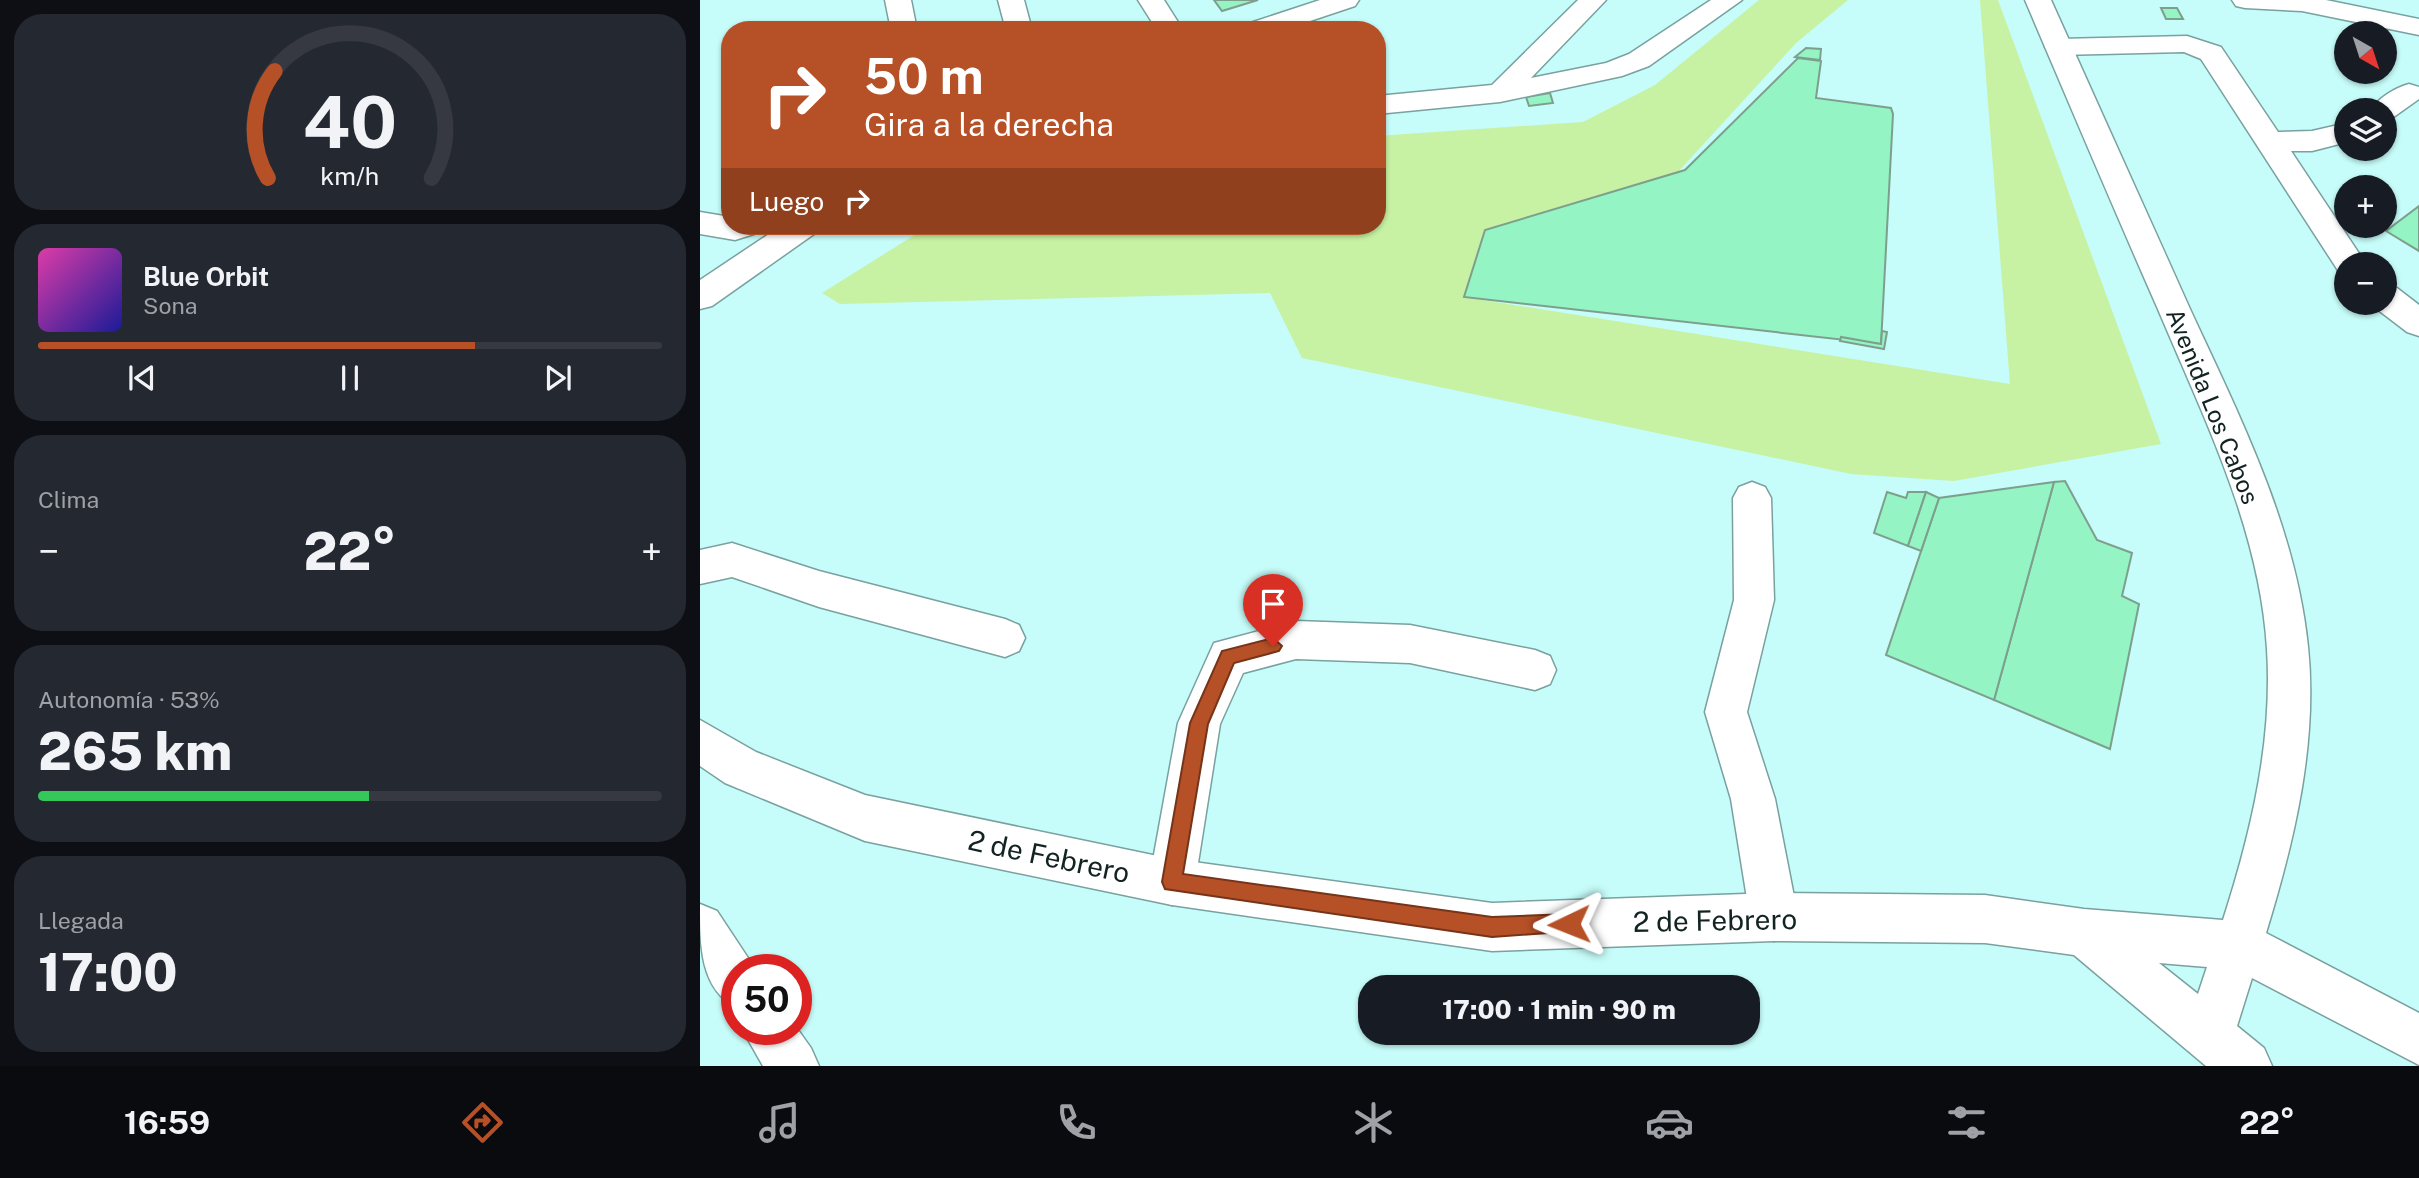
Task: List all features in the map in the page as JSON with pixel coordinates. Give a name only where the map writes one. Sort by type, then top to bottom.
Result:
[{"type":"main road","points":[[898,0],[902,21]]},
{"type":"main road","points":[[1011,0],[1017,21]]},
{"type":"main road","points":[[1151,0],[1164,21]]},
{"type":"main road","points":[[1283,21],[1346,0]]},
{"type":"main road","points":[[1500,93],[1593,0]]},
{"type":"main road","points":[[1386,104],[1500,93],[1612,70],[1630,63],[1729,0]]},
{"type":"main road","name":"Avenida Los Cabos","points":[[2038,0],[2249,481],[2286,622],[2289,698],[2283,776],[2239,945],[2228,1051]]},
{"type":"main road","points":[[2245,0],[2302,3],[2419,27]]},
{"type":"main road","points":[[2059,47],[2187,44],[2211,53],[2342,252]]},
{"type":"main road","points":[[2397,102],[2409,93]]},
{"type":"main road","points":[[2269,142],[2312,141],[2334,135]]},
{"type":"main road","points":[[700,223],[721,227]]},
{"type":"main road","points":[[700,297],[790,235]]},
{"type":"main road","points":[[2397,307],[2419,323]]},
{"type":"main road","points":[[1752,498],[1754,600],[1726,712],[1753,799],[1774,917]]},
{"type":"main road","points":[[700,567],[732,560],[819,589],[1005,638]]},
{"type":"main road","points":[[1172,882],[1199,723],[1228,657],[1296,640],[1410,644],[1535,670]]},
{"type":"main road","name":"2 de Febrero","points":[[700,741],[741,768],[865,818],[1172,882],[1492,927],[1774,917],[1985,919],[2084,933],[2239,945]]},
{"type":"main road","points":[[700,928],[721,960]]},
{"type":"main road","points":[[2084,933],[2228,1051]]},
{"type":"main road","points":[[2239,945],[2419,1040]]},
{"type":"main road","points":[[778,1045],[793,1066]]},
{"type":"shaded area","points":[[700,0],[2419,0],[2419,1066],[700,1066]]},
{"type":"green space","points":[[1759,0],[1848,0],[1796,43],[1678,172],[1485,230],[1464,297],[2010,384],[1980,0],[1998,0],[2161,444],[1954,481],[1851,474],[1302,358],[1270,293],[840,304],[822,293],[915,235],[1386,235],[1386,135],[1583,122],[1655,85]]},
{"type":"building","points":[[1214,0],[1258,0],[1222,11]]},
{"type":"building","points":[[2161,8],[2177,8],[2183,19],[2166,19]]},
{"type":"building","points":[[1806,48],[1821,49],[1820,60],[1795,57]]},
{"type":"building","points":[[1798,58],[1821,61],[1816,98],[1891,108],[1893,114],[1881,344],[1464,297],[1485,230],[1685,170]]},
{"type":"building","points":[[1550,93],[1553,103],[1529,106],[1526,97]]},
{"type":"building","points":[[2419,206],[2419,251],[2397,238],[2397,223]]},
{"type":"building","points":[[1882,331],[1887,332],[1884,349],[1840,341],[1841,337],[1881,344]]},
{"type":"building","points":[[2065,481],[2097,540],[2132,553],[2122,596],[2139,604],[2110,749],[1994,700],[2054,482]]},
{"type":"building","points":[[2054,482],[1994,700],[1886,655],[1939,498]]},
{"type":"building","points":[[1887,492],[1906,498],[1908,492],[1926,492],[1908,546],[1874,533]]},
{"type":"building","points":[[1926,492],[1939,498],[1921,551],[1908,546]]},
{"type":"route","points":[[1273,646],[1228,657],[1199,723],[1172,882],[1492,927],[1569,924]]}]
